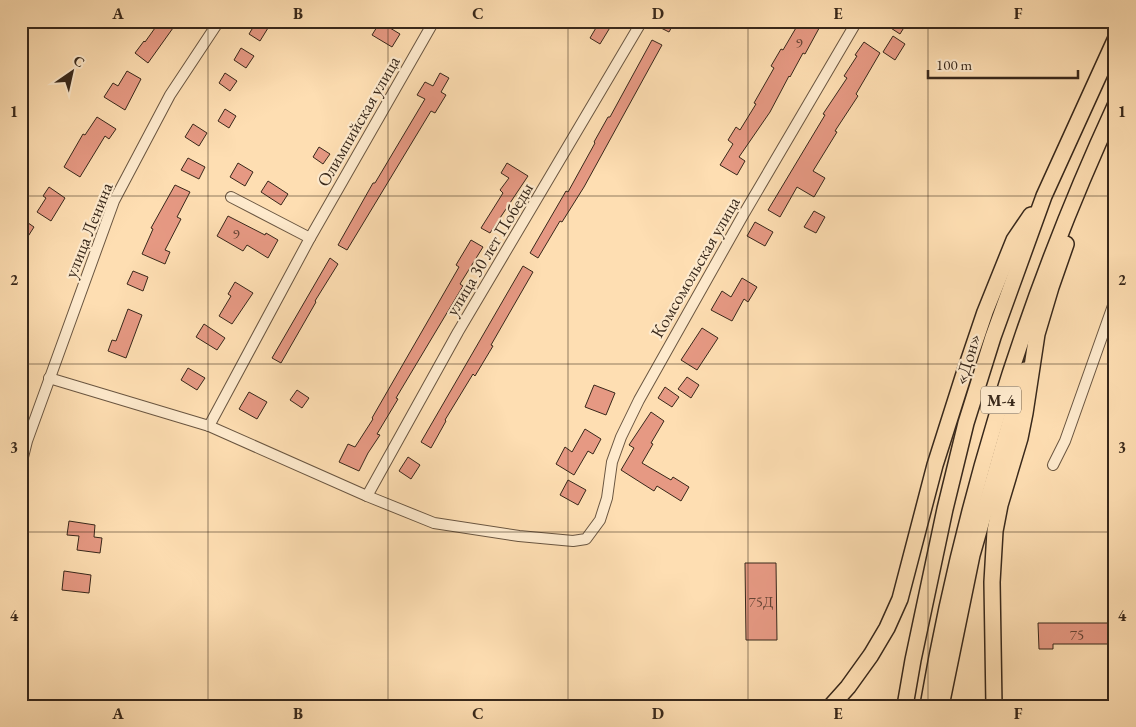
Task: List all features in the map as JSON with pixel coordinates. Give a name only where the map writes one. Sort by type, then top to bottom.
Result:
[{"type":"highway","name":"«Дон»","points":[[906,706],[927,592],[966,423],[993,337],[1044,196],[1115,40]]},
{"type":"highway","name":"М-4","points":[[928,706],[960,547],[1012,365],[1048,263],[1086,168],[1115,106]]},
{"type":"highway","points":[[941,706],[974,546],[1020,385],[1060,260],[1115,127]]},
{"type":"highway","points":[[831,706],[848,687],[871,655],[887,628],[900,599],[935,465],[985,312],[1014,240],[1044,196]]},
{"type":"highway","points":[[994,706],[992,582],[995,531],[1000,505],[1020,438],[1037,334]]},
{"type":"street","name":"улица Ленина","points":[[21,466],[22,453],[114,202],[170,95],[218,21]]},
{"type":"street","name":"Олимпийская улица","points":[[210,426],[310,238],[434,21]]},
{"type":"street","name":"улица 30 лет Победы","points":[[367,496],[458,332],[642,21]]},
{"type":"street","name":"Комсомольская улица","points":[[367,496],[434,523],[519,536],[573,541],[586,539],[600,520],[607,498],[612,462],[621,437],[639,400],[742,217],[857,21]]},
{"type":"street","points":[[231,197],[310,238]]},
{"type":"street","points":[[1053,465],[1065,441],[1115,300]]},
{"type":"street","points":[[49,378],[210,426],[367,496]]},
{"type":"building","points":[[160,21],[178,21],[148,63],[135,53]]},
{"type":"building","points":[[257,21],[268,28],[260,41],[249,34]]},
{"type":"building","points":[[600,21],[614,21],[600,44],[590,38]]},
{"type":"building","points":[[662,21],[675,21],[669,32],[659,27]]},
{"type":"building","points":[[800,21],[823,21],[805,54],[803,53],[789,76],[770,112],[739,157],[745,161],[737,175],[720,165],[733,144],[728,140],[736,127],[740,130],[756,104],[754,103],[774,68],[771,66]]},
{"type":"building","points":[[880,21],[908,21],[900,34]]},
{"type":"building","points":[[380,22],[400,34],[392,47],[372,35]]},
{"type":"building","points":[[893,36],[905,44],[895,60],[883,52]]},
{"type":"building","points":[[652,40],[662,45],[584,187],[562,222],[560,221],[538,258],[530,253],[566,191],[568,192]]},
{"type":"building","points":[[864,42],[880,53],[856,94],[858,96],[835,131],[837,132],[813,171],[825,178],[814,197],[797,187],[780,217],[768,210],[825,115],[823,114],[847,78],[844,76]]},
{"type":"building","points":[[241,48],[254,56],[246,68],[234,60]]},
{"type":"building","points":[[127,71],[141,79],[125,110],[104,97],[113,83],[118,86]]},
{"type":"building","points":[[225,73],[237,81],[230,91],[219,83]]},
{"type":"building","points":[[440,73],[449,78],[441,92],[446,95],[435,113],[431,111],[347,250],[338,245],[373,183],[375,183],[425,99],[417,95],[425,82],[433,86]]},
{"type":"building","points":[[225,109],[236,116],[229,128],[218,121]]},
{"type":"building","points":[[97,117],[116,129],[109,139],[105,136],[80,177],[64,167],[83,134],[85,135]]},
{"type":"building","points":[[193,124],[207,133],[199,146],[185,137]]},
{"type":"building","points":[[319,147],[330,154],[323,164],[313,157]]},
{"type":"building","points":[[188,158],[205,167],[199,179],[181,170]]},
{"type":"building","points":[[238,163],[253,172],[245,186],[230,177]]},
{"type":"building","points":[[507,163],[528,176],[490,233],[481,228],[503,193],[500,190],[509,178],[501,173]]},
{"type":"building","points":[[268,181],[288,194],[281,205],[261,192]]},
{"type":"building","points":[[175,185],[190,192],[177,217],[181,219],[165,250],[170,252],[165,264],[142,254],[153,229],[151,228]]},
{"type":"building","points":[[49,187],[65,198],[51,221],[37,212],[46,198],[43,196]]},
{"type":"building","points":[[814,211],[825,217],[816,233],[804,227]]},
{"type":"building","points":[[228,216],[278,240],[268,258],[247,245],[243,251],[217,236]]},
{"type":"building","points":[[21,218],[34,227],[27,238],[21,235]]},
{"type":"building","points":[[755,222],[773,232],[765,246],[747,236]]},
{"type":"building","points":[[471,240],[483,247],[460,284],[463,286],[396,398],[398,399],[377,434],[380,435],[359,471],[339,462],[348,444],[355,447],[373,419],[459,267],[456,265]]},
{"type":"building","points":[[330,258],[338,264],[281,363],[272,358]]},
{"type":"building","points":[[523,266],[533,272],[491,345],[493,346],[475,376],[473,374],[445,420],[431,448],[421,442]]},
{"type":"building","points":[[133,271],[148,277],[143,291],[127,284]]},
{"type":"building","points":[[742,278],[757,287],[748,302],[744,299],[732,321],[711,310],[722,291],[731,297]]},
{"type":"building","points":[[235,282],[253,293],[232,324],[219,316],[231,296],[228,294]]},
{"type":"building","points":[[128,309],[142,315],[126,358],[108,351],[112,340],[116,341]]},
{"type":"building","points":[[204,324],[225,338],[217,350],[196,337]]},
{"type":"building","points":[[702,328],[718,338],[697,370],[681,360]]},
{"type":"building","points":[[188,368],[205,378],[197,390],[181,380]]},
{"type":"building","points":[[687,377],[699,385],[691,398],[678,389]]},
{"type":"building","points":[[594,385],[615,393],[606,415],[585,407]]},
{"type":"building","points":[[665,387],[679,397],[672,407],[658,398]]},
{"type":"building","points":[[297,390],[309,398],[302,408],[290,400]]},
{"type":"building","points":[[249,392],[267,402],[257,419],[239,409]]},
{"type":"building","points":[[651,412],[664,421],[642,463],[671,480],[673,477],[689,487],[681,501],[657,486],[654,491],[621,470],[634,448],[629,445]]},
{"type":"building","points":[[585,429],[601,439],[593,454],[588,451],[574,475],[556,464],[565,447],[572,452]]},
{"type":"building","points":[[408,457],[420,465],[411,479],[399,471]]},
{"type":"building","points":[[568,480],[586,490],[578,505],[560,495]]},
{"type":"building","points":[[69,521],[95,525],[94,537],[102,538],[100,553],[77,550],[79,536],[67,535]]},
{"type":"building","points":[[745,563],[776,563],[777,640],[746,640]]},
{"type":"building","points":[[64,571],[91,575],[89,593],[62,590]]},
{"type":"building","points":[[1038,623],[1115,623],[1115,644],[1053,644],[1053,649],[1039,649]]}]
